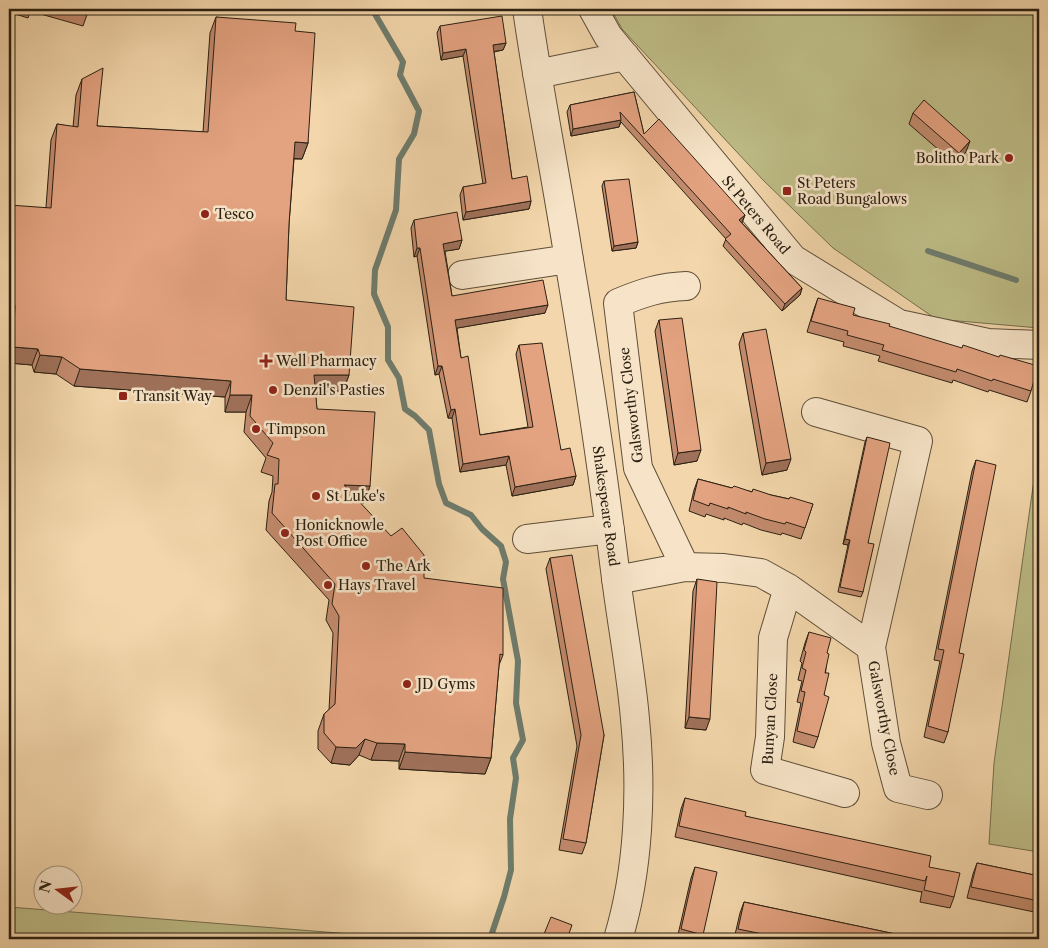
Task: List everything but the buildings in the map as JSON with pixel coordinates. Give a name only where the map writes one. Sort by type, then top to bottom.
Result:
[{"type":"street","name":"Shakespeare Road","points":[[527,9],[536,74],[569,259],[610,529],[635,717],[638,762],[635,856],[626,914],[618,939]]},
{"type":"street","name":"St Peters Road","points":[[593,9],[608,36],[793,259],[899,324],[988,343],[1039,345]]},
{"type":"street","points":[[536,74],[624,56]]},
{"type":"street","points":[[462,274],[569,259]]},
{"type":"street","name":"Galsworthy Close","points":[[685,567],[638,468],[618,303],[643,292],[664,287],[686,286]]},
{"type":"street","name":"Galsworthy Close","points":[[816,412],[918,441],[871,647],[886,743],[898,788],[928,795]]},
{"type":"street","points":[[527,539],[610,529]]},
{"type":"street","name":"Galsworthy Close","points":[[616,580],[685,567],[724,568],[761,573],[788,588],[871,647]]},
{"type":"street","name":"Bunyan Close","points":[[788,588],[773,638],[770,737],[765,770],[845,793]]},
{"type":"shaded area","points":[[611,9],[1039,9],[1039,328],[936,319],[833,248],[763,180],[622,29]]},
{"type":"shaded area","points":[[1039,444],[1039,852],[989,844],[994,763]]},
{"type":"shaded area","points":[[9,907],[32,909],[32,916],[82,916],[82,913],[351,934],[354,939],[9,939]]},
{"type":"waterway","points":[[372,9],[403,62],[400,75],[419,111],[414,134],[399,159],[396,210],[375,270],[374,294],[388,327],[388,360],[399,378],[405,409],[429,430],[439,484],[446,503],[471,515],[482,529],[501,546],[506,562],[503,579],[518,661],[516,703],[523,740],[513,758],[516,778],[510,819],[511,870],[490,939]]},
{"type":"waterway","points":[[928,251],[1016,280]]},
{"type":"place","name":"Bolitho Park","points":[[1009,158]]},
{"type":"place","name":"St Peters Road Bungalows","points":[[787,191]]},
{"type":"place","name":"Tesco","points":[[205,214]]},
{"type":"place","name":"Well Pharmacy","points":[[266,361]]},
{"type":"place","name":"Denzil's Pasties","points":[[273,390]]},
{"type":"place","name":"Transit Way","points":[[123,396]]},
{"type":"place","name":"Timpson","points":[[256,429]]},
{"type":"place","name":"St Luke's","points":[[316,496]]},
{"type":"place","name":"Honicknowle Post Office","points":[[285,533]]},
{"type":"place","name":"The Ark","points":[[366,566]]},
{"type":"place","name":"Hays Travel","points":[[328,585]]},
{"type":"place","name":"JD Gyms","points":[[407,684]]}]
